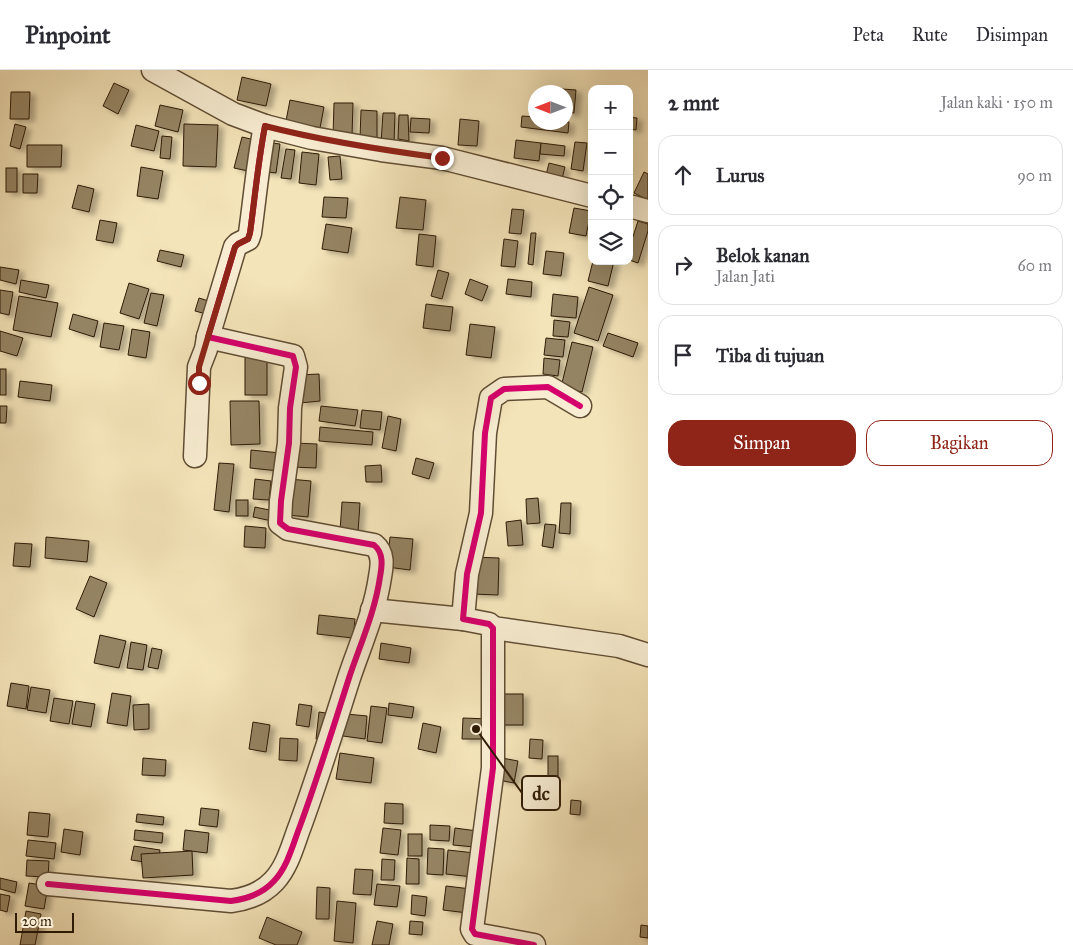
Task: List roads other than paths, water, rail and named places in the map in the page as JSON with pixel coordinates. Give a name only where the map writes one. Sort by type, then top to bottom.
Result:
[{"type":"street","points":[[156,71],[233,114],[265,126],[312,138],[442,158],[588,195]]},
{"type":"street","points":[[195,456],[199,367],[206,350],[208,337],[235,247],[248,239],[250,233],[258,180],[257,168],[265,126]]},
{"type":"street","points":[[633,207],[648,211]]},
{"type":"street","points":[[48,884],[231,901],[247,899],[262,891],[274,880],[286,863],[320,773],[372,610],[380,577],[381,555],[378,549],[374,546],[288,529],[280,523],[289,443],[290,408],[296,367],[293,356],[208,337]]},
{"type":"street","points":[[463,619],[467,574],[481,513],[485,433],[491,398],[504,389],[548,387],[580,406]]},
{"type":"street","points":[[372,610],[463,619],[489,624],[493,628],[619,646],[648,655]]},
{"type":"street","points":[[493,628],[493,768],[472,929],[475,934],[534,945]]},
{"type":"place","name":"dc","points":[[476,729]]}]
